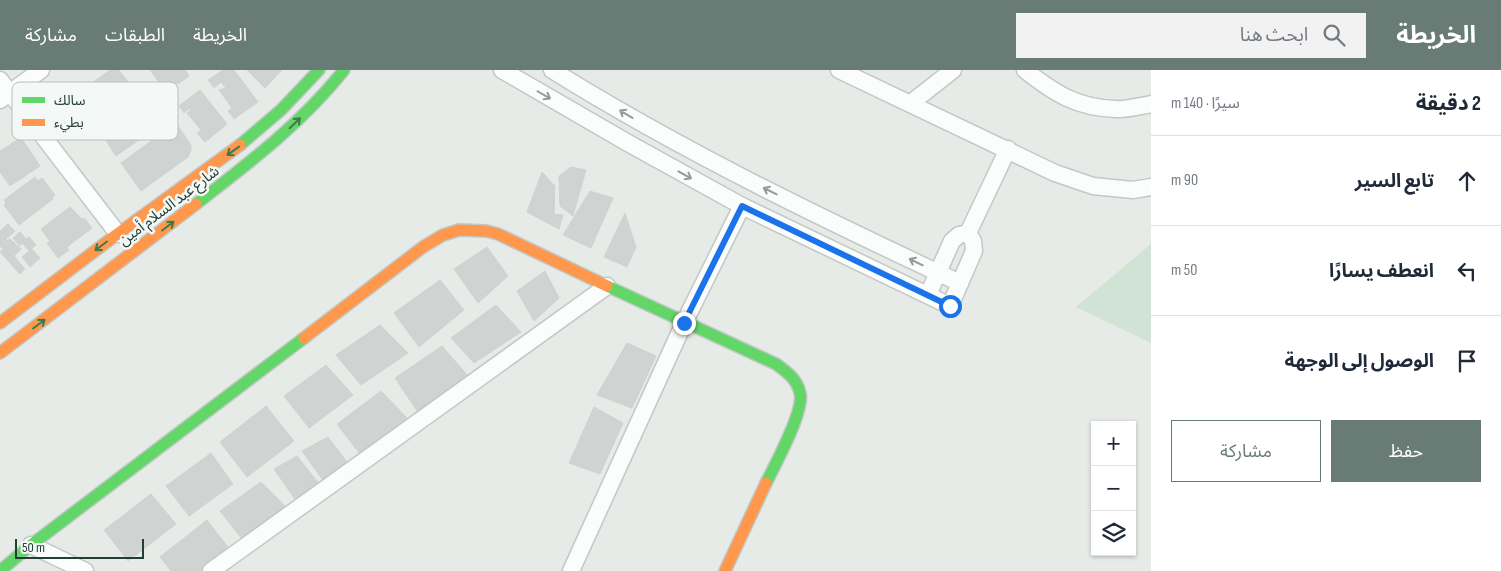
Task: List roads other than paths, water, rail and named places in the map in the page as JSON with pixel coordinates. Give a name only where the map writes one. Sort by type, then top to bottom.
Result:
[{"type":"street","points":[[19,82],[41,70]]},
{"type":"street","name":"شارع عبد السلام أمين","points":[[0,323],[118,234],[242,146],[280,112],[319,70]]},
{"type":"street","name":"شارع عبد السلام أمين","points":[[0,353],[254,160],[293,125],[331,87],[344,70]]},
{"type":"street","points":[[502,70],[742,206],[950,306],[974,251],[973,242],[968,233]]},
{"type":"street","points":[[552,70],[647,127],[738,176],[960,283]]},
{"type":"street","points":[[839,70],[1055,173],[1093,186],[1133,190],[1151,188]]},
{"type":"street","points":[[911,103],[953,70]]},
{"type":"street","points":[[1025,70],[1051,91],[1083,105],[1118,110],[1151,104]]},
{"type":"street","points":[[3,91],[12,102]]},
{"type":"street","points":[[42,140],[118,234]]},
{"type":"street","points":[[968,233],[1008,150]]},
{"type":"street","points":[[571,571],[684,323],[742,206]]},
{"type":"street","points":[[1,569],[31,544],[416,253],[446,233],[472,228],[498,234],[684,323],[776,364],[793,377],[801,394],[798,414],[725,571]]},
{"type":"street","points":[[928,295],[952,241],[959,235],[968,233]]},
{"type":"street","points":[[211,571],[607,286]]},
{"type":"street","points":[[31,544],[85,571]]}]
